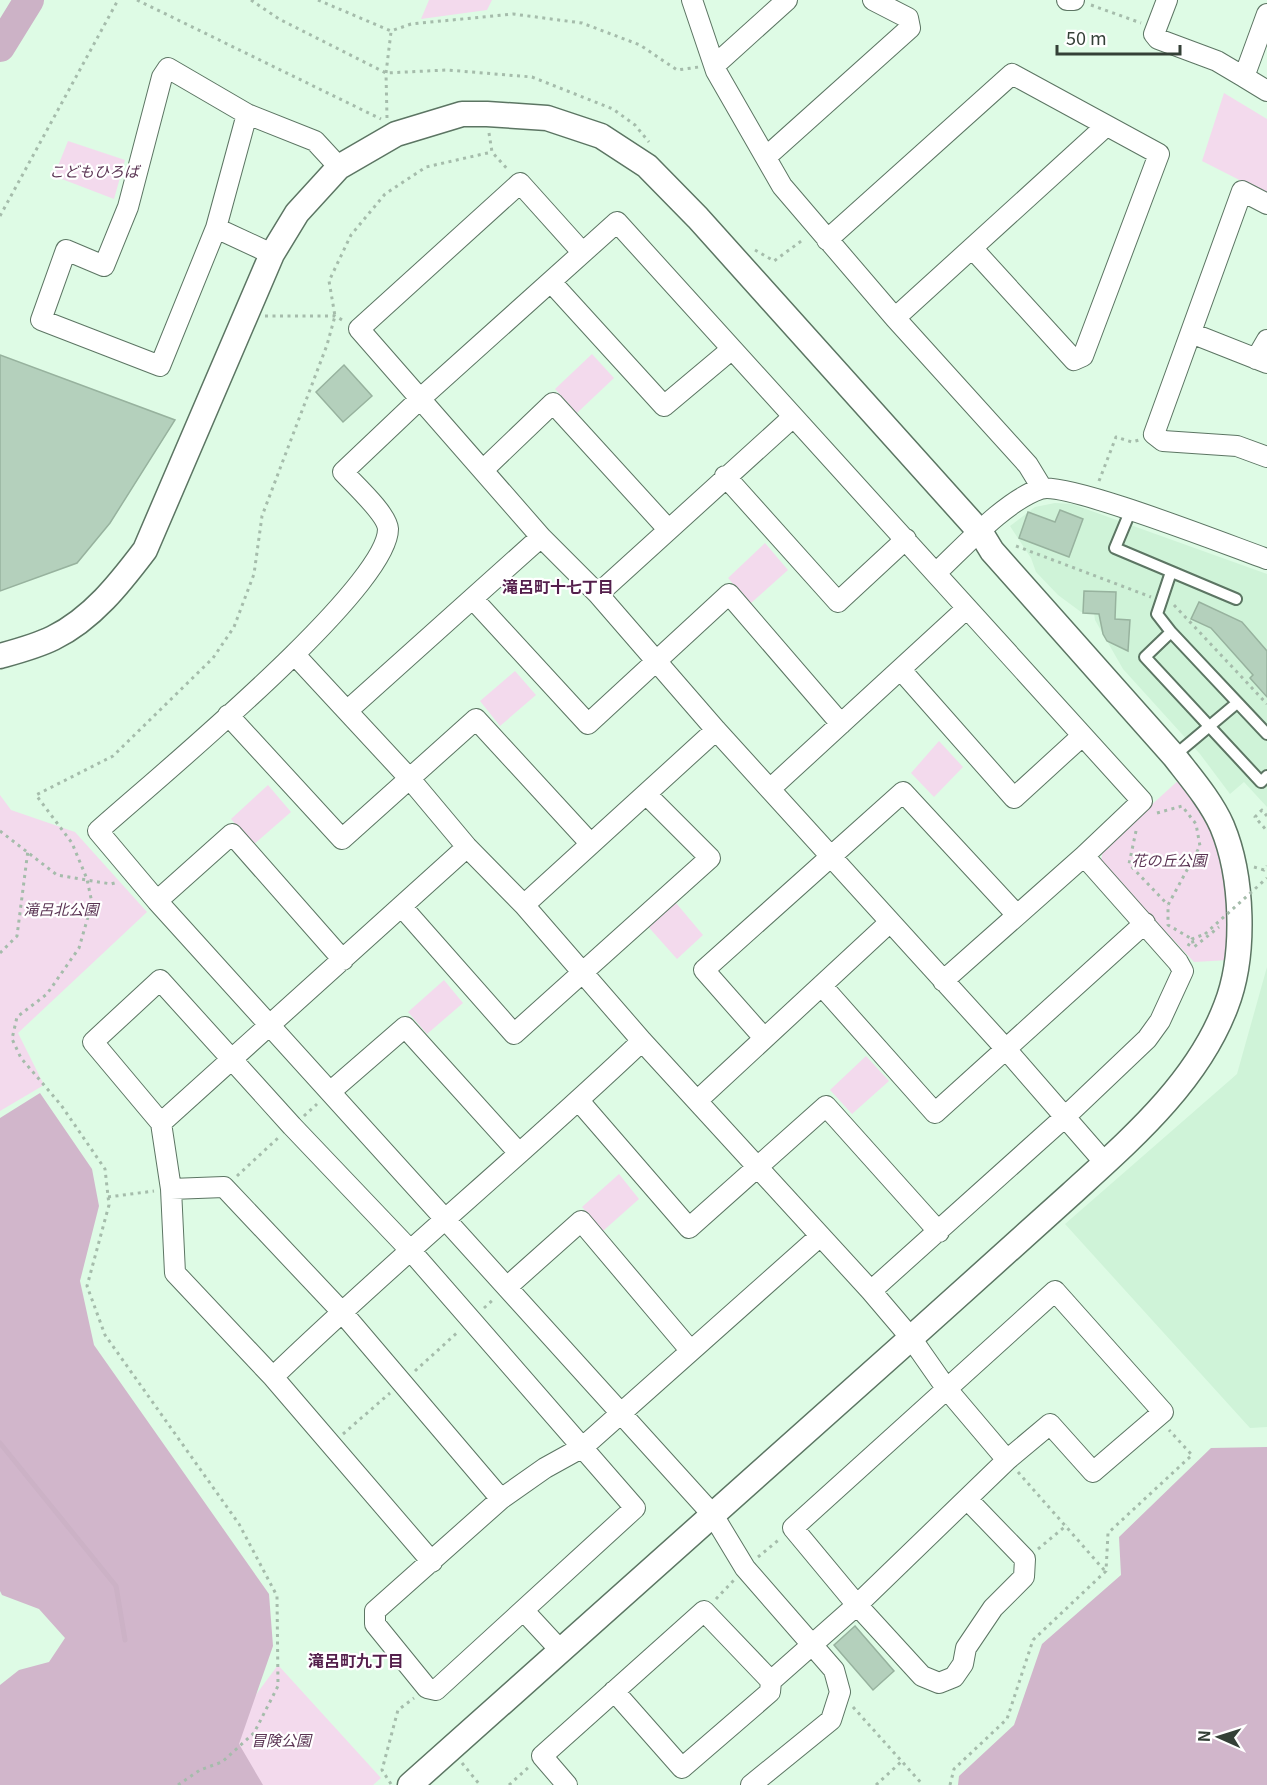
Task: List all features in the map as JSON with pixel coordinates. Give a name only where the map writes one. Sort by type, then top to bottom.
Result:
[{"type":"street","points":[[692,0],[715,65],[782,186],[895,318],[1028,465],[1042,488]]},
{"type":"street","points":[[715,65],[786,0]]},
{"type":"street","points":[[766,157],[910,28],[908,18],[873,0]]},
{"type":"street","points":[[1067,0],[1081,2]]},
{"type":"street","points":[[1167,0],[1154,34],[1158,39],[1217,61],[1267,91]]},
{"type":"street","points":[[1244,77],[1267,14]]},
{"type":"street","points":[[247,114],[216,228],[160,366],[41,320],[66,250],[105,266],[128,207],[162,77],[168,68],[247,114],[315,141],[339,167]]},
{"type":"street","points":[[823,235],[1012,74],[1159,154],[1083,356],[1074,360],[973,249]]},
{"type":"street","points":[[0,656],[54,637],[84,617],[118,585],[145,550],[272,254],[297,213],[339,167],[396,134],[462,114],[547,118],[601,136],[647,166],[734,258],[1174,756],[1200,790],[1221,825],[1232,861],[1239,911],[1237,955],[1227,1003],[1209,1044],[1173,1095],[1105,1163],[410,1785]]},
{"type":"street","points":[[895,318],[1106,126]]},
{"type":"street","points":[[582,252],[520,183],[359,329],[541,537],[598,594],[716,730],[1005,1048],[1105,1163]]},
{"type":"street","points":[[1267,204],[1242,191],[1154,434],[1163,441],[1237,446],[1267,457]]},
{"type":"street","points":[[751,1785],[831,1720],[840,1692],[834,1670],[745,1568],[713,1515],[272,1025],[157,901],[98,831],[295,655],[346,601],[385,541],[388,528],[383,516],[343,472],[421,398],[617,222],[1142,801],[944,981]]},
{"type":"street","points":[[216,228],[272,254]]},
{"type":"street","points":[[551,282],[664,406],[732,349]]},
{"type":"street","points":[[1191,333],[1261,361],[1267,340]]},
{"type":"street","points":[[483,470],[553,403],[667,528]]},
{"type":"street","points":[[598,594],[667,528],[793,417]]},
{"type":"street","points":[[725,476],[838,602],[906,539]]},
{"type":"street","points":[[936,573],[986,542],[1006,508],[1042,488],[1059,488],[1094,497],[1267,560]]},
{"type":"street","points":[[347,711],[541,537]]},
{"type":"street","points":[[473,599],[588,724],[729,594],[841,724]]},
{"type":"street","points":[[770,789],[966,608]]},
{"type":"street","points":[[295,655],[410,779],[467,847],[524,905],[642,1041],[871,1291],[911,1338],[946,1388],[1007,1460]]},
{"type":"street","points":[[901,670],[1014,798],[1082,736]]},
{"type":"street","points":[[228,715],[342,839],[476,719],[590,843]]},
{"type":"street","points":[[524,905],[716,730]]},
{"type":"street","points":[[764,1038],[704,970],[903,792],[1016,914]]},
{"type":"street","points":[[402,907],[514,1034],[710,858],[646,794]]},
{"type":"street","points":[[157,901],[232,834],[343,960]]},
{"type":"street","points":[[161,1123],[234,1060],[467,847]]},
{"type":"street","points":[[871,1291],[939,1232],[1147,1039],[1160,1021],[1176,991],[1183,971],[1145,922],[1084,856]]},
{"type":"street","points":[[698,1100],[890,922]]},
{"type":"street","points":[[822,986],[935,1113],[1145,922]]},
{"type":"street","points":[[432,1562],[273,1377],[175,1273],[171,1189],[161,1123],[93,1042],[160,980],[292,1126],[411,1251],[470,1321],[583,1447],[635,1508],[436,1690],[427,1688],[375,1624],[375,1611],[432,1562],[501,1499],[545,1468],[583,1447],[819,1236]]},
{"type":"street","points":[[330,1092],[405,1027],[519,1152]]},
{"type":"street","points":[[273,1377],[341,1311],[446,1221],[642,1041]]},
{"type":"street","points":[[579,1101],[689,1228],[826,1106],[939,1232]]},
{"type":"street","points":[[171,1189],[224,1187],[341,1311],[501,1499]]},
{"type":"street","points":[[507,1287],[581,1221],[690,1350]]},
{"type":"street","points":[[614,1691],[682,1768],[770,1692],[771,1681],[856,1605],[1007,1460],[1050,1424],[1093,1472],[1163,1412],[1054,1291],[793,1528],[856,1605],[922,1676],[939,1683],[954,1677],[963,1664],[966,1648],[993,1608],[1024,1577],[1025,1559],[968,1499]]},
{"type":"street","points":[[524,1611],[561,1651]]},
{"type":"street","points":[[567,1785],[542,1756],[704,1611],[771,1681]]},
{"type":"lane","points":[[1130,512],[1115,548],[1236,599]]},
{"type":"lane","points":[[1172,572],[1157,614],[1171,632],[1267,734]]},
{"type":"lane","points":[[1171,632],[1145,657],[1261,782],[1267,776]]},
{"type":"lane","points":[[1174,756],[1237,702]]},
{"type":"path","points":[[0,216],[118,0]]},
{"type":"path","points":[[137,0],[387,123],[386,74],[391,31]]},
{"type":"path","points":[[251,0],[279,19],[386,74],[447,70],[532,77],[613,108],[635,125],[656,150],[647,166]]},
{"type":"path","points":[[318,0],[391,31],[411,24],[513,14],[582,23],[640,45],[676,70],[715,65]]},
{"type":"path","points":[[1081,2],[1156,28]]},
{"type":"path","points":[[487,114],[492,152],[520,183]]},
{"type":"path","points":[[178,1785],[200,1770],[222,1762],[254,1733],[278,1686],[277,1596],[239,1524],[105,1335],[87,1286],[109,1205],[105,1168],[61,1105],[21,1058],[12,1039],[17,1017],[47,994],[79,948],[92,903],[87,879],[72,843],[36,795],[113,756],[213,658],[234,627],[254,574],[262,516],[327,345],[335,316],[329,281],[351,235],[385,194],[426,167],[492,152]]},
{"type":"path","points":[[734,258],[753,248],[774,261],[823,235]]},
{"type":"path","points":[[248,311],[270,318],[335,316],[359,329]]},
{"type":"path","points":[[1094,497],[1116,437],[1132,442],[1154,434]]},
{"type":"path","points":[[986,542],[1003,542],[1175,606],[1267,704]]},
{"type":"path","points":[[1153,814],[1162,809],[1182,806],[1196,824],[1200,846],[1168,905],[1168,925],[1192,939],[1194,947],[1239,911]]},
{"type":"path","points":[[1267,816],[1262,810],[1255,817],[1267,831]]},
{"type":"path","points":[[1136,825],[1129,864],[1168,905]]},
{"type":"path","points":[[0,831],[28,850],[57,875],[111,884],[137,877]]},
{"type":"path","points":[[0,953],[17,936],[28,850]]},
{"type":"path","points":[[1205,934],[1267,878]]},
{"type":"path","points":[[224,1187],[330,1092]]},
{"type":"path","points":[[108,1197],[171,1189]]},
{"type":"path","points":[[330,1444],[402,1383],[507,1287]]},
{"type":"path","points":[[950,1785],[954,1769],[1006,1719],[1033,1640],[1106,1571],[1108,1533],[1192,1455],[1156,1417]]},
{"type":"path","points":[[1007,1460],[1106,1571]]},
{"type":"path","points":[[1025,1559],[1066,1525]]},
{"type":"path","points":[[391,1785],[382,1770],[398,1710],[427,1688]]},
{"type":"path","points":[[840,1692],[923,1785]]},
{"type":"path","points":[[449,1749],[480,1785]]},
{"type":"path","points":[[509,1785],[542,1756]]},
{"type":"path","points":[[876,1785],[902,1761]]},
{"type":"shaded area","points":[[1055,503],[1072,504],[1267,574],[1267,807],[1244,782],[1230,794],[1200,754],[1123,669],[1095,620],[1094,612],[1081,612],[1058,595],[1036,572],[1031,558],[1010,526],[1035,507]]},
{"type":"shaded area","points":[[1267,967],[1267,1427],[1250,1428],[1065,1224],[1237,1074]]},
{"type":"shaded area","points":[[40,1093],[92,1169],[99,1206],[80,1281],[94,1345],[269,1594],[273,1646],[239,1744],[263,1785],[0,1785],[0,1685],[19,1670],[49,1662],[65,1638],[39,1609],[2,1595],[0,1591],[0,1118]]},
{"type":"shaded area","points":[[1267,1447],[1267,1785],[958,1785],[959,1776],[1014,1725],[1042,1644],[1121,1575],[1119,1537],[1211,1448]]},
{"type":"green space","points":[[429,0],[492,0],[487,10],[421,19]]},
{"type":"green space","points":[[1224,93],[1267,119],[1267,194],[1202,161]]},
{"type":"green space","name":"こどもひろば","points":[[68,141],[125,160],[114,199],[54,176]]},
{"type":"green space","points":[[592,354],[614,378],[577,413],[555,389]]},
{"type":"green space","points":[[765,543],[788,570],[750,604],[728,578]]},
{"type":"green space","points":[[515,671],[536,695],[500,726],[480,701]]},
{"type":"green space","points":[[939,741],[963,767],[934,797],[911,773]]},
{"type":"green space","name":"花の丘公園","points":[[1181,778],[1209,823],[1223,864],[1228,908],[1229,960],[1194,962],[1101,862],[1103,849]]},
{"type":"green space","points":[[268,785],[291,812],[253,845],[231,819]]},
{"type":"green space","name":"滝呂北公園","points":[[0,795],[11,810],[75,832],[147,912],[18,1033],[44,1085],[0,1111]]},
{"type":"green space","points":[[671,897],[703,935],[677,959],[644,922]]},
{"type":"green space","points":[[444,980],[463,1003],[427,1034],[408,1012]]},
{"type":"green space","points":[[866,1056],[889,1081],[852,1114],[830,1090]]},
{"type":"green space","points":[[619,1174],[639,1199],[603,1231],[582,1207]]},
{"type":"green space","name":"冒険公園","points":[[278,1665],[381,1778],[373,1785],[209,1785],[200,1770]]},
{"type":"building","points":[[0,355],[175,420],[110,523],[77,563],[0,591]]},
{"type":"building","points":[[344,365],[372,396],[343,422],[316,392]]},
{"type":"building","points":[[1060,510],[1083,519],[1069,557],[1019,538],[1028,512],[1055,522]]},
{"type":"building","points":[[1084,591],[1116,592],[1115,619],[1130,620],[1128,651],[1107,641],[1103,634],[1099,614],[1083,613]]},
{"type":"building","points":[[1199,602],[1242,622],[1267,651],[1267,697],[1250,678],[1253,675],[1211,628],[1191,619]]},
{"type":"building","points":[[855,1626],[894,1671],[873,1690],[834,1645]]},
{"type":"waterway","points":[[0,47],[29,0]]},
{"type":"waterway","points":[[0,1443],[116,1586],[125,1640]]},
{"type":"district","name":"滝呂町十七丁目","points":[[558,586]]},
{"type":"district","name":"滝呂町九丁目","points":[[356,1660]]}]
